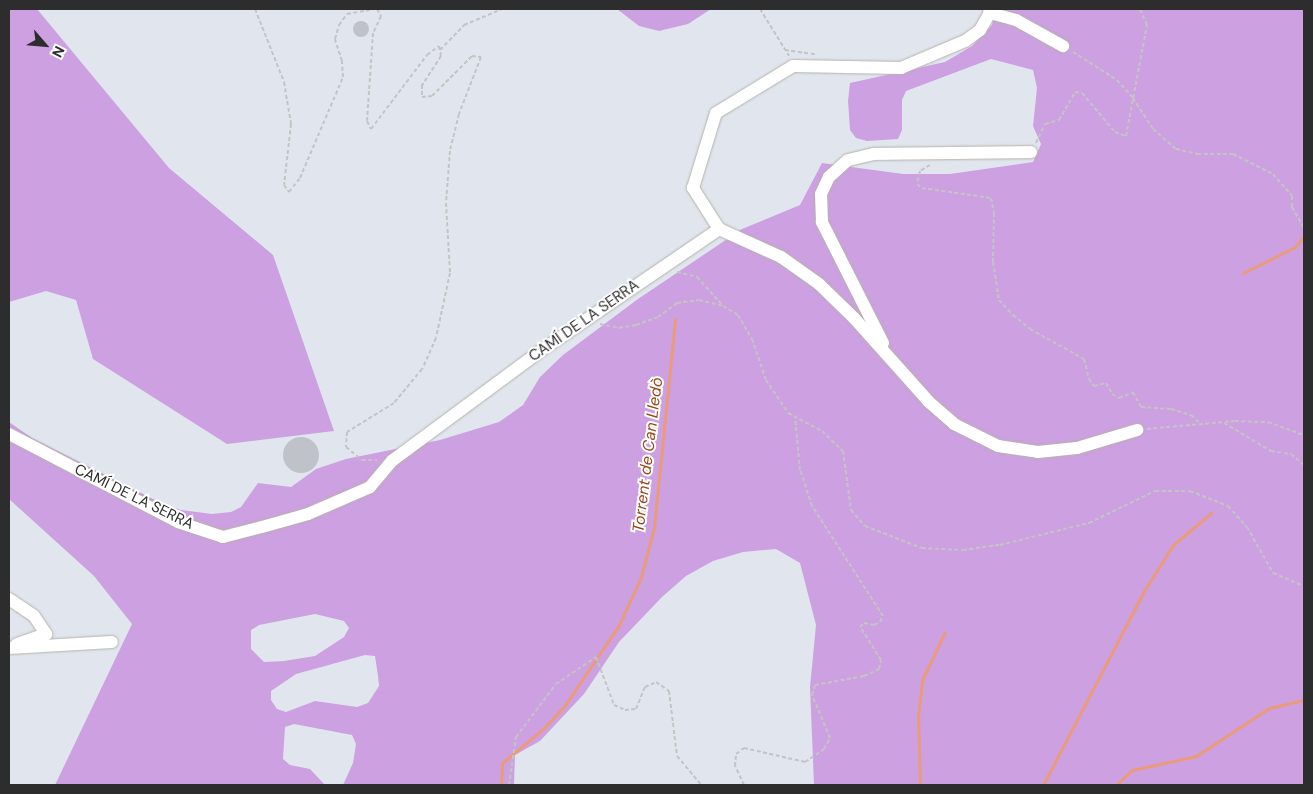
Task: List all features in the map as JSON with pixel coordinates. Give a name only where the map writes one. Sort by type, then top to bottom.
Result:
[{"type":"street","points":[[1063,46],[1016,20],[989,11],[980,30],[965,41],[901,68],[793,66],[716,112],[693,188],[719,228],[780,257],[819,284],[929,402],[954,424],[998,446],[1038,452],[1078,448],[1137,430]]},
{"type":"street","points":[[891,360],[825,230],[820,213],[824,186],[842,163],[857,156],[1031,152]]},
{"type":"street","name":"CAMÍ DE LA SERRA","points":[[9,434],[178,522],[223,537],[308,514],[370,487],[393,460],[577,324],[719,228]]},
{"type":"street","points":[[9,600],[34,616],[46,634],[9,648]]},
{"type":"street","points":[[9,648],[112,642]]},
{"type":"path","points":[[255,9],[284,82],[291,124],[284,185],[288,192],[300,178],[343,77],[342,61],[335,38],[339,25],[347,14],[375,9],[380,16],[373,33],[367,121],[372,129],[426,55],[439,46],[441,56],[422,85],[422,97],[432,96],[472,56],[482,57],[459,114],[450,151],[446,204],[450,273],[436,338],[422,369],[394,403],[347,432],[346,447],[362,460],[393,460]]},
{"type":"path","points":[[440,50],[464,25],[502,9]]},
{"type":"path","points":[[760,9],[785,50]]},
{"type":"path","points":[[1031,152],[1045,124],[1059,120],[1075,92],[1082,93],[1115,132],[1126,136],[1147,25],[1140,9]]},
{"type":"path","points":[[1063,46],[1117,80],[1133,98],[1153,129],[1176,149],[1197,154],[1233,154],[1273,174],[1292,196],[1292,207],[1304,228]]},
{"type":"path","points":[[936,162],[920,171],[917,184],[922,188],[982,195],[991,198],[994,212],[993,262],[999,300],[1013,315],[1030,330],[1084,358],[1088,379],[1094,386],[1106,383],[1112,394],[1119,398],[1133,392],[1141,407],[1172,409],[1191,415],[1201,424]]},
{"type":"path","points":[[661,268],[697,277],[723,306],[738,316],[752,338],[766,380],[788,413],[822,431],[843,451],[851,510],[865,526],[922,548],[963,550],[1000,545],[1088,523],[1155,491],[1190,491],[1228,506],[1247,527],[1273,573],[1304,586]]},
{"type":"path","points":[[577,324],[592,323],[619,328],[658,317],[677,303],[699,300],[723,306]]},
{"type":"path","points":[[744,785],[735,766],[736,754],[744,748],[805,762],[824,749],[830,738],[812,694],[815,685],[864,676],[879,669],[881,660],[860,627],[864,623],[874,625],[880,622],[883,616],[812,506],[800,470],[795,416]]},
{"type":"path","points":[[1222,422],[1271,451],[1291,454],[1304,465]]},
{"type":"path","points":[[1137,430],[1222,422],[1268,422],[1304,435]]},
{"type":"path","points":[[509,785],[516,737],[556,684],[596,657],[614,705],[626,710],[636,709],[645,686],[656,682],[669,691],[677,756],[701,785]]},
{"type":"shaded area","points":[[9,9],[37,9],[169,168],[273,255],[334,431],[227,444],[93,359],[76,300],[46,291],[9,302]]},
{"type":"shaded area","points":[[617,9],[711,9],[688,24],[659,31],[639,26]]},
{"type":"shaded area","points":[[995,9],[1304,9],[1304,785],[814,785],[810,687],[816,625],[800,563],[776,549],[743,552],[713,561],[686,576],[662,597],[619,642],[584,694],[540,741],[515,755],[514,785],[343,785],[353,763],[356,744],[352,735],[294,724],[285,727],[283,759],[290,765],[310,769],[325,785],[55,785],[132,624],[94,576],[9,499],[9,422],[32,438],[161,503],[181,510],[212,514],[231,512],[241,507],[258,483],[291,487],[316,469],[346,459],[440,440],[499,422],[523,405],[540,377],[563,355],[638,299],[742,229],[800,205],[822,163],[903,174],[950,174],[1033,162],[1041,144],[1033,126],[1037,88],[1033,70],[991,59],[906,91],[902,100],[902,130],[898,139],[867,141],[856,138],[850,130],[848,101],[850,83],[945,62],[972,46],[992,25]],"holes":[[[315,614],[344,621],[349,628],[344,637],[315,656],[284,661],[264,662],[251,649],[251,630],[259,625]],[[365,655],[375,656],[379,686],[368,703],[357,707],[315,701],[286,712],[277,709],[271,700],[271,691],[296,674]]]},
{"type":"building","points":[[361,21],[369,29],[361,37],[353,29]]},
{"type":"building","points":[[301,437],[313,443],[319,455],[313,467],[301,473],[289,467],[283,455],[289,443]]},
{"type":"waterway","points":[[1243,273],[1295,247],[1304,236]]},
{"type":"waterway","name":"Torrent de Can Lledò","points":[[501,785],[502,763],[543,729],[565,705],[619,625],[641,577],[654,527],[675,319]]},
{"type":"waterway","points":[[1043,785],[1144,591],[1173,545],[1211,513]]},
{"type":"waterway","points":[[920,785],[918,715],[922,680],[945,632]]},
{"type":"waterway","points":[[1116,785],[1132,770],[1196,756],[1269,708],[1304,700]]}]
